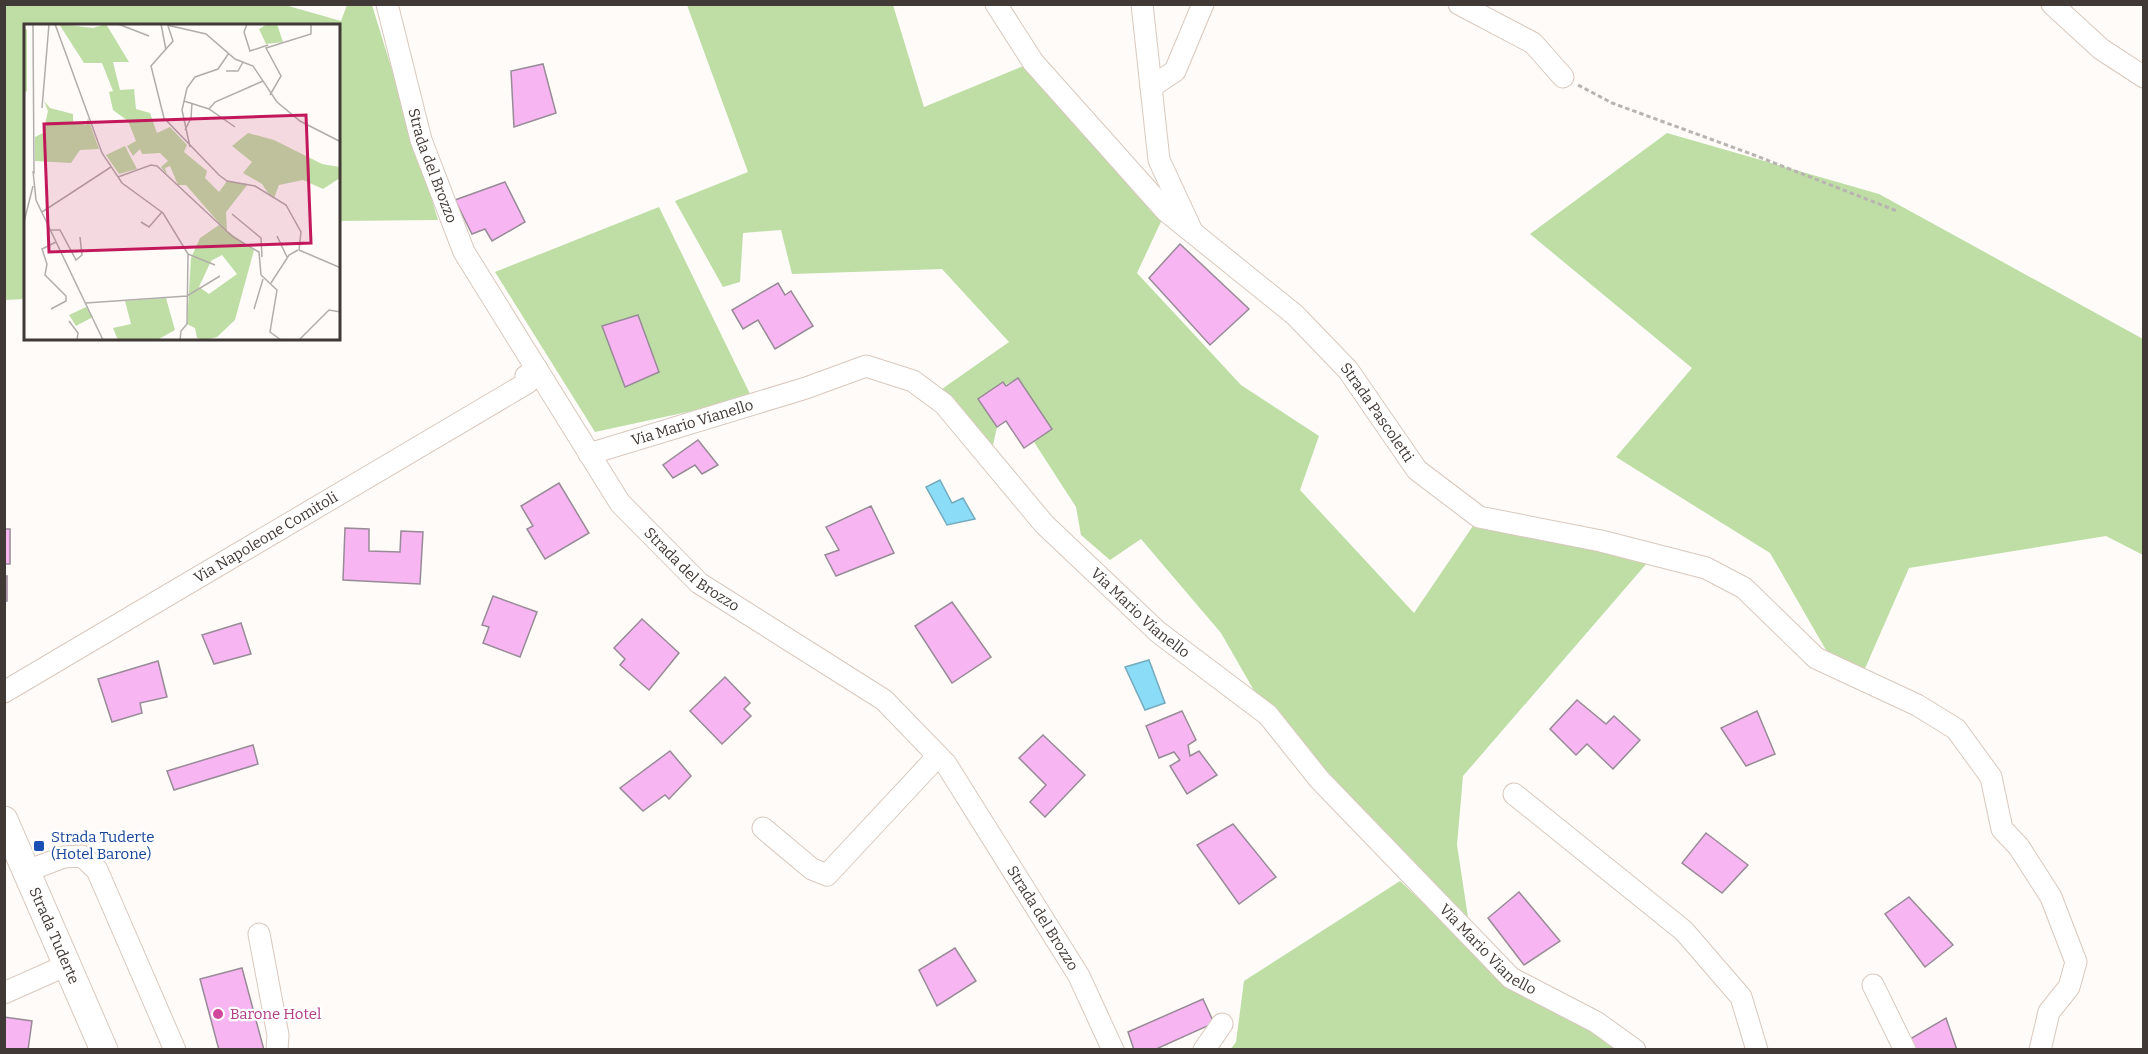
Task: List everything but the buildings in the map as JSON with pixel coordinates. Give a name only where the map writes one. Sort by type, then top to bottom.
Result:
[{"type":"main road","name":"Strada Tuderte","points":[[4,820],[104,1050]]},
{"type":"street","name":"Strada del Brozzo","points":[[387,4],[421,140],[464,252],[532,376],[590,454],[620,503],[699,583],[884,700],[946,764],[1079,976],[1113,1050]]},
{"type":"street","name":"Strada Pascoletti","points":[[996,4],[1033,63],[1166,211],[1295,315],[1348,370],[1417,470],[1479,517],[1601,541],[1706,568],[1744,588],[1816,658],[1917,705],[1956,729],[1991,777],[2002,829],[2019,847],[2051,897],[2076,962],[2069,987],[2049,1012],[2040,1050]]},
{"type":"street","points":[[1142,4],[1159,160],[1192,233]]},
{"type":"street","points":[[1151,87],[1175,72],[1203,4]]},
{"type":"street","points":[[1459,4],[1533,43],[1563,77]]},
{"type":"street","points":[[2052,4],[2101,49],[2144,77]]},
{"type":"street","name":"Via Mario Vianello","points":[[590,454],[806,388],[866,366],[913,381],[944,404],[1044,524],[1158,632],[1268,715],[1319,779],[1511,978],[1596,1022],[1635,1050]]},
{"type":"street","name":"Via Napoleone Comitoli","points":[[4,693],[532,376]]},
{"type":"street","points":[[763,828],[812,870],[827,875],[938,756]]},
{"type":"street","points":[[1514,794],[1684,931],[1741,996],[1757,1050]]},
{"type":"street","points":[[27,871],[64,857],[82,856],[97,870],[175,1050]]},
{"type":"street","points":[[260,934],[278,1035],[277,1050]]},
{"type":"street","points":[[4,993],[67,965]]},
{"type":"street","points":[[1873,985],[1905,1050]]},
{"type":"street","points":[[1204,1050],[1222,1024]]},
{"type":"path","points":[[1563,77],[1612,104],[1754,155],[1897,212]]},
{"type":"green space","points":[[5,5],[285,5],[341,21],[347,5],[372,5],[438,220],[340,221],[340,24],[24,24],[24,299],[5,300]]},
{"type":"green space","points":[[687,5],[893,5],[924,107],[1033,62],[1166,211],[1137,273],[1241,385],[1319,436],[1300,490],[1414,613],[1479,517],[1654,555],[1463,776],[1457,845],[1471,937],[1268,715],[1221,633],[1141,539],[1110,560],[1081,535],[1076,507],[1034,442],[1052,429],[1018,378],[979,399],[997,427],[992,450],[942,389],[1009,342],[942,269],[792,274],[781,230],[743,233],[740,282],[723,287],[675,201],[748,172]]},
{"type":"green space","points":[[1667,133],[1879,194],[2143,339],[2143,555],[2106,536],[1909,568],[1863,673],[1830,657],[1770,553],[1616,457],[1692,368],[1530,234]]},
{"type":"green space","points":[[659,207],[752,398],[595,432],[495,272]]},
{"type":"green space","points":[[1400,881],[1507,982],[1592,1028],[1622,1050],[1230,1050],[1236,1042],[1244,981]]},
{"type":"water","points":[[940,480],[952,503],[963,498],[975,519],[947,525],[926,487]]},
{"type":"water","points":[[1149,660],[1165,703],[1145,710],[1125,667]]},
{"type":"place","name":"Strada Tuderte (Hotel Barone)","points":[[39,846]]},
{"type":"place","name":"Barone Hotel","points":[[218,1014]]}]
